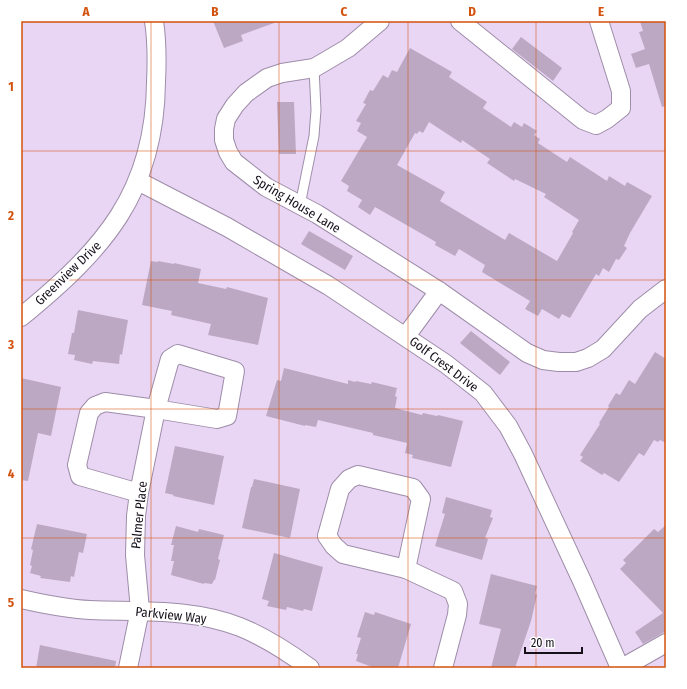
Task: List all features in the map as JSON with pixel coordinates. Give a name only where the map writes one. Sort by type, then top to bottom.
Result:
[{"type":"street","name":"Greenview Drive","points":[[21,317],[66,279],[104,238],[130,199],[138,181],[154,122],[157,61],[154,21]]},
{"type":"street","name":"Spring House Lane","points":[[380,21],[348,48],[314,68],[267,78],[246,93],[235,105],[226,119],[224,130],[224,140],[228,152],[234,162],[266,187],[317,214],[439,291],[527,353],[544,360],[576,362],[588,358],[603,349],[640,309],[666,289]]},
{"type":"street","points":[[460,21],[583,120],[596,125],[607,119],[621,108],[621,91],[599,21]]},
{"type":"street","name":"Golf Crest Drive","points":[[138,181],[227,227],[329,286],[406,336],[446,364],[483,393],[508,426],[548,505],[621,668]]},
{"type":"street","points":[[406,336],[439,291]]},
{"type":"street","name":"Palmer Place","points":[[128,668],[140,610],[135,555],[135,529],[138,493],[156,410],[170,359],[178,354],[235,371],[227,416],[217,419],[156,410]]},
{"type":"street","points":[[138,493],[80,476],[77,465],[89,413],[95,406],[105,402],[156,410]]},
{"type":"street","points":[[406,569],[422,499],[414,488],[358,475],[349,479],[340,489],[327,536],[334,546],[343,554],[406,569],[453,591],[458,604],[457,615],[443,668]]},
{"type":"street","name":"Parkview Way","points":[[21,599],[89,610],[140,610],[193,615],[212,619],[239,626],[275,644],[310,668]]},
{"type":"street","points":[[621,668],[666,643]]},
{"type":"lane","points":[[300,205],[314,136],[316,110],[314,68]]},
{"type":"building","points":[[213,21],[274,21],[274,23],[241,35],[243,41],[224,48]]},
{"type":"building","points":[[640,21],[666,21],[666,106],[662,107],[649,64],[636,68],[631,54],[645,49],[639,32],[643,31]]},
{"type":"building","points":[[521,37],[562,68],[553,81],[512,49]]},
{"type":"building","points":[[410,48],[452,72],[449,77],[487,102],[483,108],[511,127],[514,122],[522,127],[524,123],[537,131],[534,135],[540,139],[538,143],[567,162],[570,157],[607,181],[609,176],[625,186],[627,182],[652,196],[630,233],[624,246],[627,248],[619,260],[616,259],[609,272],[603,268],[599,276],[596,274],[570,318],[562,314],[559,319],[542,309],[538,316],[525,309],[530,301],[482,272],[485,265],[459,249],[455,256],[435,245],[436,242],[375,207],[370,215],[358,207],[362,200],[347,191],[349,186],[341,181],[367,137],[357,131],[361,123],[356,121],[366,104],[363,103],[370,90],[373,91],[383,75],[388,78],[392,70],[397,72]],"holes":[[[429,122],[461,143],[462,140],[490,159],[487,163],[514,181],[515,179],[546,194],[544,197],[579,220],[557,261],[509,233],[505,240],[440,201],[445,192],[397,165],[415,133],[417,134],[419,131],[423,133]]]},
{"type":"building","points":[[277,102],[294,102],[296,154],[279,154]]},
{"type":"building","points":[[309,231],[353,256],[345,270],[301,244]]},
{"type":"building","points":[[151,261],[174,263],[201,269],[198,283],[226,289],[227,287],[268,298],[258,345],[208,335],[211,324],[171,315],[172,311],[142,305]]},
{"type":"building","points":[[78,310],[128,320],[119,364],[93,361],[92,364],[74,360],[75,355],[68,354]]},
{"type":"building","points":[[471,331],[510,362],[500,375],[460,343]]},
{"type":"building","points":[[655,352],[666,359],[666,443],[660,440],[658,442],[654,440],[644,456],[639,453],[619,482],[604,473],[602,475],[580,461],[583,457],[580,455],[600,424],[599,423],[616,393],[620,395],[629,380],[635,384]]},
{"type":"building","points":[[284,368],[348,384],[348,380],[371,384],[372,382],[397,388],[395,408],[422,415],[423,413],[438,415],[463,421],[451,467],[412,458],[413,455],[405,453],[407,443],[373,435],[373,433],[318,420],[316,427],[305,426],[266,416],[277,380],[281,381]]},
{"type":"building","points":[[21,378],[61,387],[51,436],[38,433],[28,481],[21,480]]},
{"type":"building","points":[[175,446],[224,456],[214,505],[165,493]]},
{"type":"building","points":[[254,479],[300,489],[290,538],[242,528]]},
{"type":"building","points":[[446,497],[492,510],[490,517],[493,518],[485,538],[488,539],[482,560],[435,546],[445,514],[442,513]]},
{"type":"building","points":[[37,524],[87,534],[83,553],[79,552],[74,577],[71,576],[70,582],[40,578],[41,576],[30,573],[33,550],[31,549]]},
{"type":"building","points":[[666,525],[666,631],[643,644],[635,632],[663,613],[620,569],[626,563],[623,560],[654,529],[658,532]]},
{"type":"building","points":[[176,526],[198,532],[199,529],[224,535],[218,559],[220,560],[215,580],[212,584],[204,584],[171,575],[174,561],[171,561],[174,545],[171,545]]},
{"type":"building","points":[[274,553],[323,567],[312,611],[304,609],[303,611],[287,607],[286,610],[267,606],[269,601],[262,599]]},
{"type":"building","points":[[491,574],[537,586],[535,594],[537,595],[531,621],[515,668],[491,668],[501,629],[479,624]]},
{"type":"building","points":[[365,612],[374,615],[375,612],[411,624],[398,668],[375,668],[356,661],[358,654],[356,654],[361,638],[357,637]]},
{"type":"building","points":[[40,645],[116,661],[115,668],[36,668]]}]
